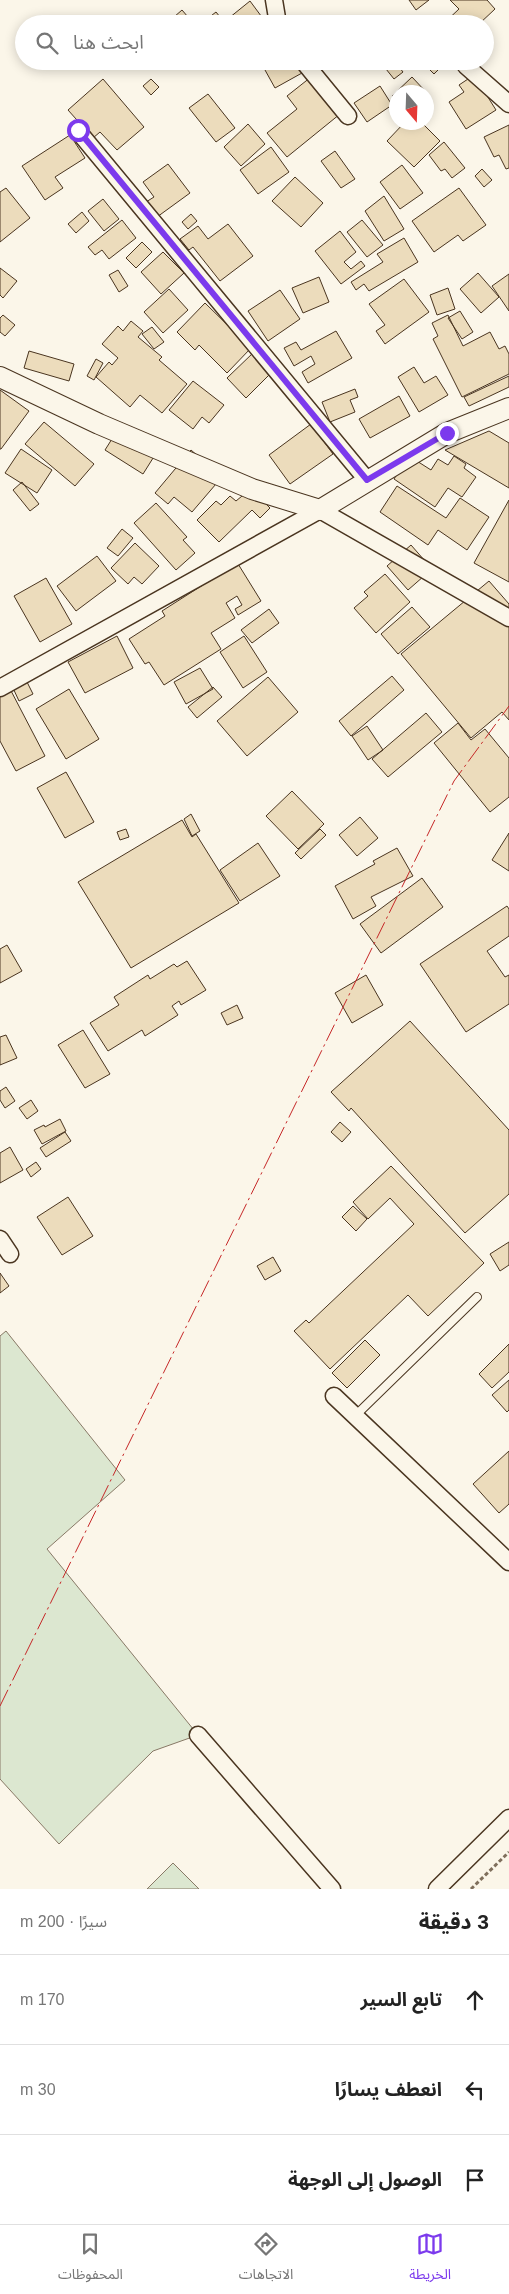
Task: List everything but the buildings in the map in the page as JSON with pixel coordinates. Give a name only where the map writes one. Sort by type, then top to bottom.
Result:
[{"type":"street","points":[[274,0],[276,15]]},
{"type":"street","points":[[310,70],[348,116]]},
{"type":"street","points":[[471,70],[509,104]]},
{"type":"street","points":[[78,130],[367,480]]},
{"type":"street","points":[[0,377],[99,424],[243,486],[320,510],[509,618]]},
{"type":"street","points":[[0,688],[320,510],[447,433],[509,408]]},
{"type":"street","points":[[0,1239],[10,1254]]},
{"type":"street","points":[[334,1396],[509,1562]]},
{"type":"street","points":[[198,1735],[332,1889]]},
{"type":"street","points":[[437,1889],[509,1818]]},
{"type":"lane","points":[[355,1416],[477,1297]]},
{"type":"path","points":[[471,1889],[509,1852]]},
{"type":"green space","points":[[6,1331],[125,1480],[47,1549],[198,1735],[153,1751],[59,1844],[0,1779],[0,1336]]},
{"type":"green space","points":[[173,1863],[199,1889],[147,1889]]},
{"type":"power","points":[[0,1706],[454,781],[509,706]]},
{"type":"route","points":[[78,130],[367,480],[447,433]]}]
